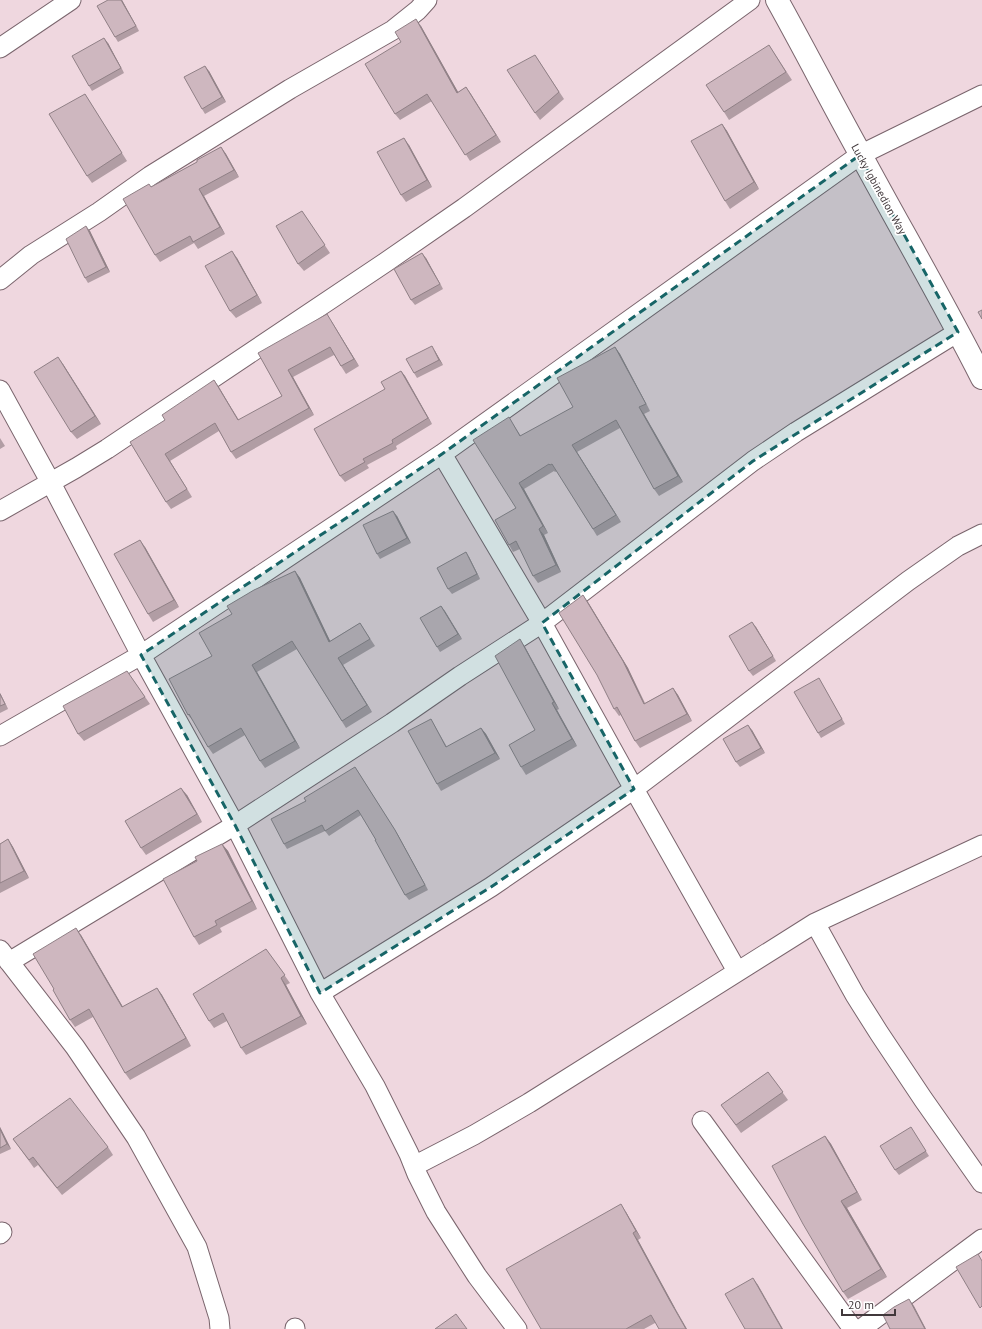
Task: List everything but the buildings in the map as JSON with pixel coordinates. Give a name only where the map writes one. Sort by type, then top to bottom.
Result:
[{"type":"street","points":[[0,48],[71,0]]},
{"type":"street","points":[[0,280],[31,255],[99,212],[150,176],[290,88],[393,30],[418,10],[427,0]]},
{"type":"street","points":[[0,511],[51,483],[107,449],[386,262],[525,164],[750,0]]},
{"type":"street","name":"Lucky Igbinedion Way","points":[[777,0],[982,378]]},
{"type":"street","points":[[0,736],[141,655],[442,454],[860,155],[982,95]]},
{"type":"street","points":[[220,1329],[219,1318],[197,1247],[136,1137],[75,1047],[5,956],[235,825],[392,723],[460,676],[542,623],[759,457],[796,432],[958,332]]},
{"type":"street","points":[[0,390],[51,483],[141,655],[235,825],[320,993],[375,1086],[436,1212],[477,1276],[517,1329]]},
{"type":"street","points":[[442,454],[542,623],[737,972]]},
{"type":"street","points":[[320,993],[491,887],[634,790],[908,581],[958,546],[982,534]]},
{"type":"street","points":[[414,1166],[529,1103],[815,923],[982,845]]},
{"type":"street","points":[[815,923],[855,995],[879,1033],[982,1183]]},
{"type":"street","points":[[702,1121],[853,1329]]},
{"type":"street","points":[[861,1329],[982,1239]]},
{"type":"highlighted area","points":[[860,155],[958,332],[753,461],[542,623],[634,789],[491,887],[320,993],[235,825],[141,655],[442,454]]}]
